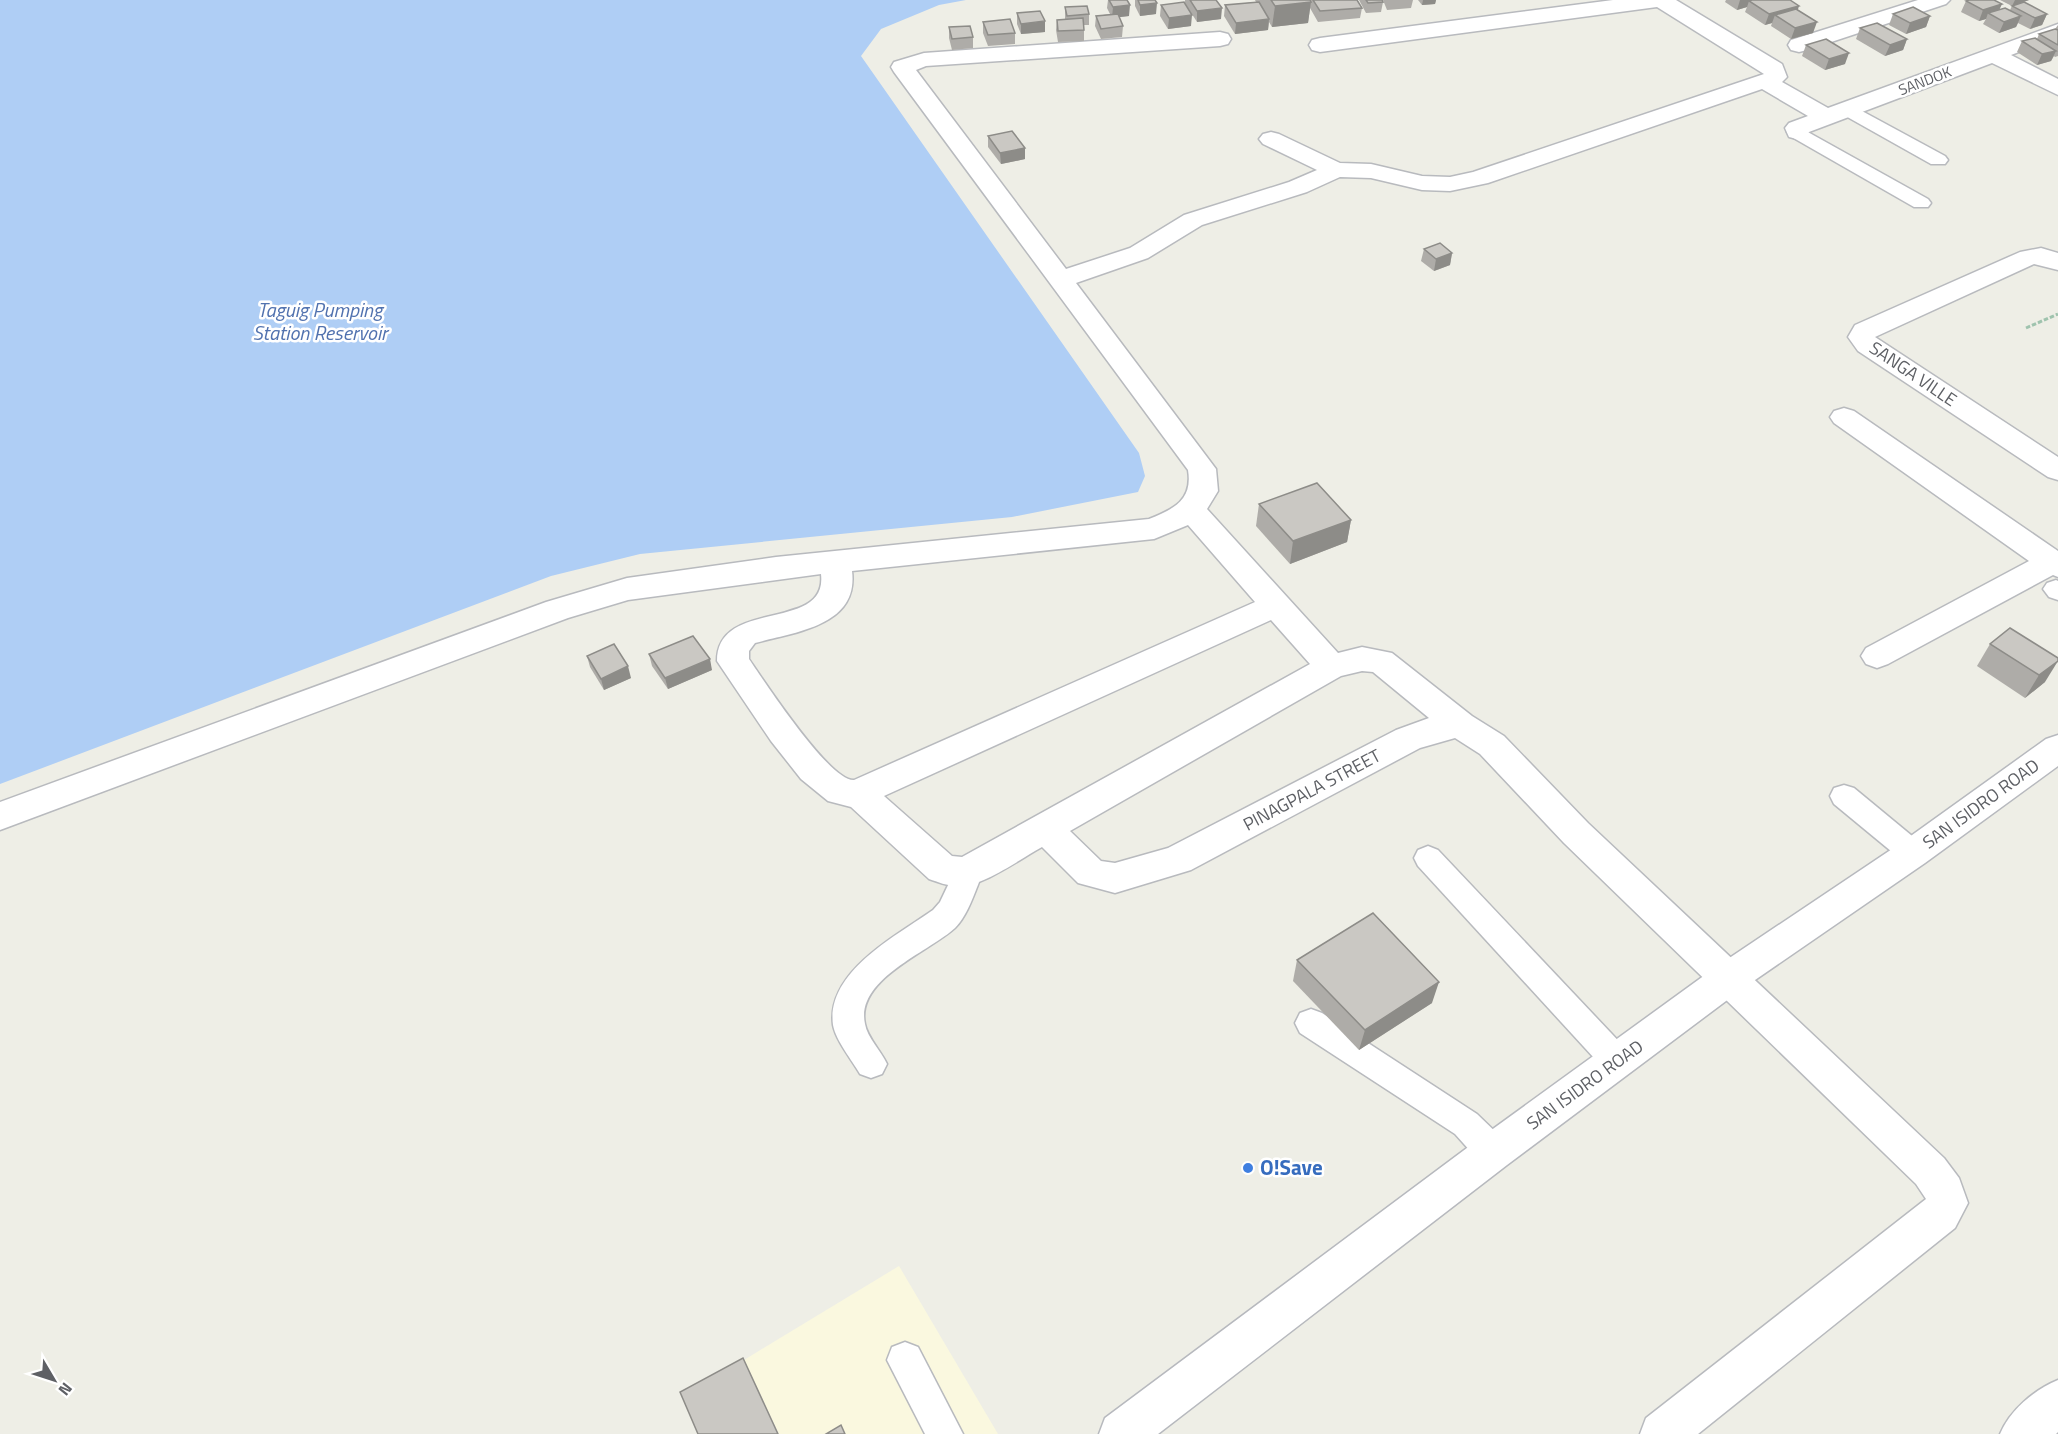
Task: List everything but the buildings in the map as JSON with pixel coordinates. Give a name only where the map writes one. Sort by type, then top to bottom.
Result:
[{"type":"street","points":[[1062,279],[1139,253],[1193,220],[1298,187],[1336,170],[1353,168],[1422,183],[1450,184],[1479,178],[1776,77],[1774,69],[1661,0],[1320,45]]},
{"type":"street","points":[[1888,0],[1908,11]]},
{"type":"street","points":[[1798,45],[1939,0]]},
{"type":"street","name":"SANDOK","points":[[1797,132],[1797,128],[2058,30]]},
{"type":"street","points":[[0,816],[556,610],[627,589],[836,561],[1155,529],[1178,520],[1191,510],[1202,496],[1206,482],[1202,469],[902,67],[924,60],[1220,39]]},
{"type":"street","points":[[1994,55],[2058,88]]},
{"type":"street","points":[[1765,82],[1838,114]]},
{"type":"street","points":[[1271,139],[1336,170]]},
{"type":"street","name":"SANGA VILLE","points":[[2058,261],[2041,256],[2029,257],[1864,331],[1861,338],[1867,345],[2058,470]]},
{"type":"street","points":[[1844,417],[2056,577],[1877,656]]},
{"type":"street","points":[[1191,510],[1331,668]]},
{"type":"street","points":[[836,561],[838,585],[830,604],[810,616],[744,635],[733,649],[733,661],[771,716],[812,765],[842,793],[858,794],[1276,604]]},
{"type":"street","points":[[858,794],[942,869],[958,872],[969,870],[1331,668],[1362,659],[1381,661],[1460,725],[1492,745],[1576,833],[1929,1171],[1945,1192],[1947,1203],[1940,1214],[1662,1434]]},
{"type":"street","name":"PINAGPALA STREET","points":[[1045,829],[1091,873],[1115,878],[1178,860],[1408,739],[1436,729],[1460,725]]},
{"type":"street","name":"SAN ISIDRO ROAD","points":[[1120,1434],[1493,1152],[1729,978],[1913,853],[2058,748]]},
{"type":"street","points":[[2022,1434],[2058,1402]]},
{"type":"lane","points":[[1838,114],[1938,160]]},
{"type":"lane","points":[[1797,132],[1921,203]]},
{"type":"lane","points":[[1844,795],[1913,853]]},
{"type":"lane","points":[[1428,858],[1617,1061]]},
{"type":"lane","points":[[871,1064],[849,1027],[849,1001],[867,976],[891,955],[944,919],[951,910],[969,870]]},
{"type":"lane","points":[[1311,1023],[1467,1124],[1493,1152]]},
{"type":"lane","points":[[905,1360],[945,1434]]},
{"type":"path","points":[[2026,328],[2058,314]]},
{"type":"shaded area","points":[[899,1266],[998,1434],[779,1434],[744,1360]]},
{"type":"water","name":"Taguig Pumping Station Reservoir","points":[[0,0],[966,0],[939,5],[881,29],[861,56],[1139,453],[1145,476],[1138,492],[1012,517],[640,554],[551,576],[0,784]]},
{"type":"place","name":"O!Save","points":[[1248,1168]]}]
